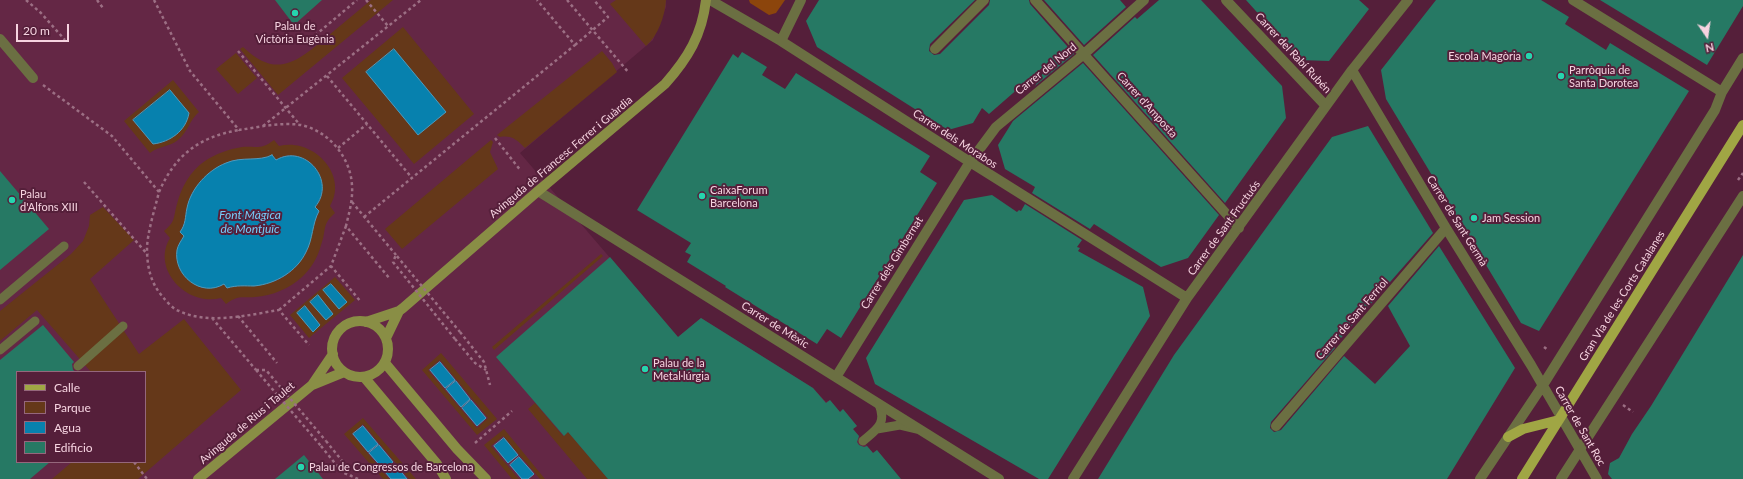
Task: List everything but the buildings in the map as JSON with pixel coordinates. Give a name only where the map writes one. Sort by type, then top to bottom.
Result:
[{"type":"main road","name":"Gran Via de les Corts Catalanes","points":[[1522,479],[1743,125]]},
{"type":"main road","points":[[1508,437],[1523,429],[1560,418]]},
{"type":"street","name":"Avinguda de Francesc Ferrer i Guàrdia","points":[[366,322],[399,311],[665,84],[679,68],[697,39],[704,19],[706,0]]},
{"type":"street","name":"Carrer dels Morabos","points":[[710,0],[781,41],[1187,298]]},
{"type":"street","points":[[781,41],[801,0]]},
{"type":"street","points":[[935,49],[984,0]]},
{"type":"street","name":"Carrer d'Amposta","points":[[1035,0],[1239,228]]},
{"type":"street","name":"Carrer del Nord","points":[[970,162],[996,127],[1084,54],[1144,0]]},
{"type":"street","name":"Carrer del Rabí Rubén","points":[[1226,0],[1326,106]]},
{"type":"street","name":"Carrer de Sant Fructuós","points":[[1073,479],[1187,298],[1352,70],[1408,0]]},
{"type":"street","points":[[1573,0],[1722,92]]},
{"type":"street","points":[[0,39],[33,78]]},
{"type":"street","points":[[1480,479],[1542,385],[1715,110],[1722,92],[1743,58]]},
{"type":"street","name":"Carrer de Sant Germà","points":[[1352,70],[1542,385]]},
{"type":"street","name":"Carrer dels Gimbernat","points":[[836,377],[970,162]]},
{"type":"street","name":"Carrer de Mèxic","points":[[538,191],[999,479]]},
{"type":"street","points":[[1561,479],[1743,196]]},
{"type":"street","name":"Carrer de Sant Ferriol","points":[[1276,426],[1446,228]]},
{"type":"street","name":"Avinguda de Francesc Ferrer i Guàrdia","points":[[386,338],[399,311]]},
{"type":"street","points":[[366,322],[377,328],[386,338],[388,355],[385,363],[380,369],[372,374],[364,377],[355,377],[344,372],[336,362],[333,354],[333,345],[336,336],[349,324],[366,322]]},
{"type":"street","name":"Avinguda de Rius i Taulet","points":[[198,479],[312,385],[333,354]]},
{"type":"street","points":[[385,363],[457,449],[486,479]]},
{"type":"street","name":"Avinguda de Rius i Taulet","points":[[312,385],[344,372]]},
{"type":"street","points":[[364,377],[437,464],[446,479]]},
{"type":"street","name":"Carrer de Sant Roc","points":[[1542,385],[1597,479]]},
{"type":"lane","points":[[0,300],[64,246]]},
{"type":"lane","points":[[0,350],[35,321]]},
{"type":"lane","points":[[78,366],[123,326]]},
{"type":"lane","points":[[862,441],[877,429],[881,423],[883,417],[879,404]]},
{"type":"lane","points":[[877,429],[900,425],[911,427],[923,432]]},
{"type":"path","points":[[26,0],[41,13],[65,40]]},
{"type":"path","points":[[97,0],[103,8]]},
{"type":"path","points":[[154,0],[190,71],[239,130]]},
{"type":"path","points":[[306,43],[357,0]]},
{"type":"path","points":[[366,0],[388,26]]},
{"type":"path","points":[[263,126],[421,0]]},
{"type":"path","points":[[537,0],[575,45]]},
{"type":"path","points":[[567,0],[629,73]]},
{"type":"path","points":[[364,217],[608,17],[594,0]]},
{"type":"path","points":[[238,51],[300,125]]},
{"type":"path","points":[[327,76],[412,178]]},
{"type":"path","points":[[33,78],[112,136],[159,192],[158,194]]},
{"type":"path","points":[[338,148],[367,124]]},
{"type":"path","points":[[300,125],[315,130],[327,137],[338,148],[345,160],[351,174],[352,202],[346,226],[331,266],[279,310],[212,318],[192,316],[178,311],[158,291],[152,280],[149,267],[147,248],[158,194],[175,164],[196,145],[224,133],[263,126],[300,125]]},
{"type":"path","points":[[495,138],[521,170]]},
{"type":"path","points":[[1738,180],[1743,173]]},
{"type":"path","points":[[84,182],[148,256]]},
{"type":"path","points":[[352,202],[484,362],[490,385]]},
{"type":"path","points":[[346,226],[390,279]]},
{"type":"path","points":[[396,255],[393,262],[475,363],[486,371]]},
{"type":"path","points":[[331,266],[362,302]]},
{"type":"path","points":[[279,310],[310,345]]},
{"type":"path","points":[[238,316],[277,363]]},
{"type":"path","points":[[212,318],[342,472],[358,479]]},
{"type":"path","points":[[1544,347],[1548,350]]},
{"type":"path","points":[[256,370],[266,370],[347,467],[351,476]]},
{"type":"path","points":[[1620,403],[1633,412]]},
{"type":"path","points":[[476,444],[512,411]]},
{"type":"path","points":[[135,463],[147,479]]},
{"type":"shaded area","points":[[0,0],[666,0],[666,7],[653,40],[520,153],[678,337],[701,318],[813,388],[826,402],[830,400],[840,412],[843,409],[857,426],[853,429],[873,453],[877,450],[891,467],[876,479],[0,479]]},
{"type":"shaded area","points":[[749,0],[785,0],[776,13],[769,15],[750,3]]},
{"type":"green space","points":[[371,0],[393,0],[278,95],[240,49],[243,47],[255,57],[266,63],[277,65],[287,63],[307,53]]},
{"type":"green space","points":[[616,0],[666,0],[660,25],[654,37],[646,46],[610,4]]},
{"type":"green space","points":[[403,27],[474,114],[414,164],[342,78]]},
{"type":"green space","points":[[602,51],[617,72],[525,148],[514,139],[500,137],[497,135]]},
{"type":"green space","points":[[236,53],[257,78],[238,94],[216,69]]},
{"type":"green space","points":[[173,80],[199,112],[178,140],[150,153],[124,121]]},
{"type":"green space","points":[[274,140],[279,146],[292,145],[304,147],[315,153],[324,161],[331,171],[335,182],[335,194],[330,206],[335,213],[326,224],[323,240],[318,254],[305,274],[292,285],[280,291],[268,295],[237,298],[226,304],[221,298],[208,299],[196,297],[185,291],[176,283],[169,273],[165,262],[165,250],[170,238],[164,231],[172,222],[184,186],[195,170],[209,158],[227,150],[242,147],[259,147]],"holes":[[[272,155],[276,160],[287,156],[297,156],[306,160],[314,167],[320,176],[322,187],[321,197],[315,207],[319,212],[307,250],[296,267],[280,279],[274,281],[263,284],[227,288],[224,284],[219,287],[180,269],[178,252],[179,245],[184,236],[180,232],[184,223],[189,201],[196,187],[201,181],[219,166],[232,161],[262,158]]]},
{"type":"green space","points":[[491,140],[493,142],[490,152],[498,169],[402,249],[385,229]]},
{"type":"green space","points":[[103,207],[134,240],[90,279],[139,354],[184,319],[241,390],[138,479],[52,479],[71,463],[146,463],[146,371],[90,371],[37,310],[0,341],[0,311],[71,254],[83,241],[89,226],[90,215]]},
{"type":"green space","points":[[601,254],[603,256],[494,350],[492,347]]},
{"type":"green space","points":[[335,277],[355,300],[309,338],[290,315]]},
{"type":"green space","points":[[441,353],[497,419],[477,435],[422,370]],"holes":[[[440,360],[488,418],[477,428],[428,370]]]},
{"type":"green space","points":[[535,403],[563,436],[568,432],[608,479],[587,479],[528,409]]},
{"type":"green space","points":[[363,418],[416,479],[409,479],[363,424],[352,434],[389,479],[383,479],[344,434]]},
{"type":"green space","points":[[504,429],[545,479],[540,479],[503,436],[491,446],[519,479],[512,479],[484,445]]},
{"type":"water","points":[[394,49],[446,112],[418,135],[366,72]]},
{"type":"water","points":[[170,90],[189,113],[181,130],[165,141],[153,144],[133,120]]},
{"type":"water","name":"Font Màgica de Montjuïc","points":[[272,155],[276,160],[287,156],[297,157],[307,161],[315,167],[320,176],[322,186],[321,197],[315,207],[319,211],[310,242],[302,259],[285,275],[270,283],[262,285],[227,288],[224,284],[215,288],[206,288],[190,282],[179,268],[177,250],[184,236],[180,232],[184,223],[189,201],[196,187],[213,170],[226,163],[238,160],[262,158]]},
{"type":"water","points":[[331,284],[347,302],[339,309],[323,290]]},
{"type":"water","points":[[318,295],[333,314],[326,320],[310,302]]},
{"type":"water","points":[[305,306],[320,325],[313,332],[297,313]]},
{"type":"water","points":[[440,362],[455,380],[445,388],[430,370]]},
{"type":"water","points":[[456,381],[470,399],[461,407],[446,389]]},
{"type":"water","points":[[471,400],[486,418],[477,426],[462,408]]},
{"type":"water","points":[[363,426],[378,444],[368,452],[353,434]]},
{"type":"water","points":[[504,438],[518,455],[508,463],[494,446]]},
{"type":"water","points":[[379,445],[393,462],[384,470],[369,453]]},
{"type":"water","points":[[519,457],[534,474],[528,479],[522,479],[510,465]]},
{"type":"water","points":[[395,464],[407,479],[391,479],[385,472]]},
{"type":"place","name":"Palau de Victòria Eugènia","points":[[295,13]]},
{"type":"place","name":"Escola Magòria","points":[[1529,56]]},
{"type":"place","name":"Parròquia de Santa Dorotea","points":[[1561,76]]},
{"type":"place","name":"CaixaForum Barcelona","points":[[702,196]]},
{"type":"place","name":"Palau d'Alfons XIII","points":[[12,200]]},
{"type":"place","name":"Jam Session","points":[[1474,218]]},
{"type":"place","name":"Palau de la Metal·lúrgia","points":[[645,369]]},
{"type":"place","name":"Palau de Congressos de Barcelona","points":[[301,467]]}]
